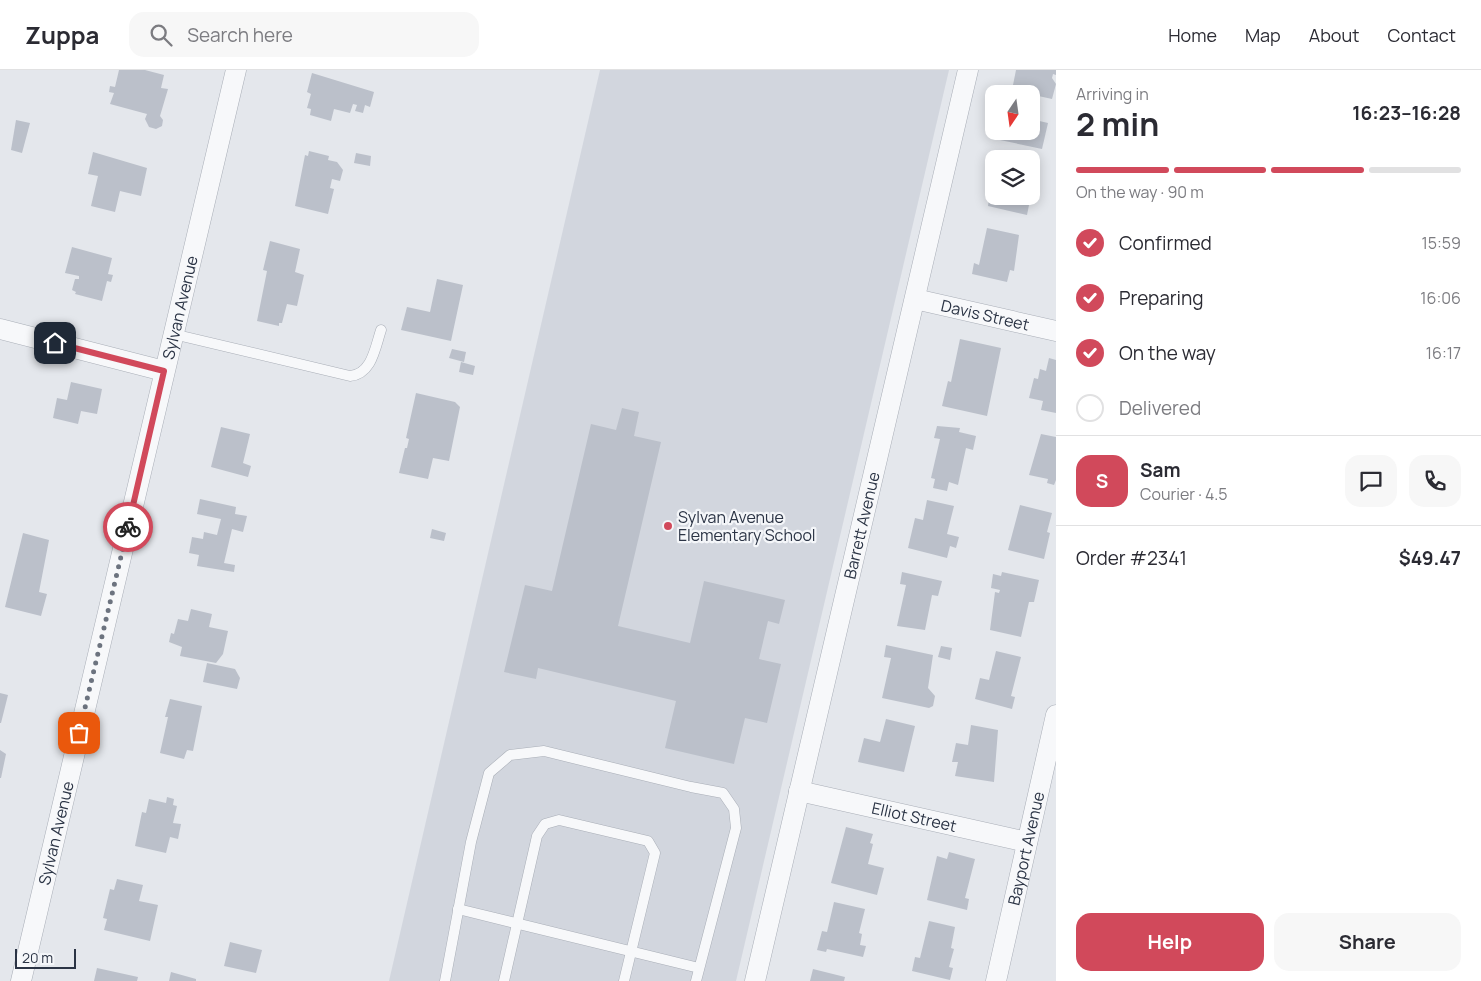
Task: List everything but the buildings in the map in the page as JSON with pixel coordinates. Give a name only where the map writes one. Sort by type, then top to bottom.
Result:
[{"type":"street","name":"Sylvan Avenue","points":[[20,981],[236,70]]},
{"type":"street","name":"Barrett Avenue","points":[[755,981],[968,70]]},
{"type":"street","name":"Davis Street","points":[[915,299],[1056,331]]},
{"type":"street","points":[[0,329],[164,371]]},
{"type":"street","name":"Bayport Avenue","points":[[996,981],[1056,715]]},
{"type":"street","name":"Elliot Street","points":[[799,791],[1028,842]]},
{"type":"lane","points":[[173,334],[350,376],[358,375],[369,364],[381,330]]},
{"type":"lane","points":[[445,981],[471,842],[490,772],[510,755],[544,750],[691,787],[723,793],[734,809],[736,828],[696,981]]},
{"type":"lane","points":[[504,981],[537,836],[546,824],[559,820],[648,840],[655,853],[624,981]]},
{"type":"lane","points":[[458,909],[699,968]]},
{"type":"shaded area","name":"Sylvan Avenue Elementary School","points":[[600,70],[949,70],[736,981],[389,981]]},
{"type":"way so far","points":[[79,733],[128,527]]},
{"type":"place","name":"Sylvan Avenue Elementary School","points":[[668,526]]},
{"type":"route","points":[[55,343],[164,371],[128,527]]}]
